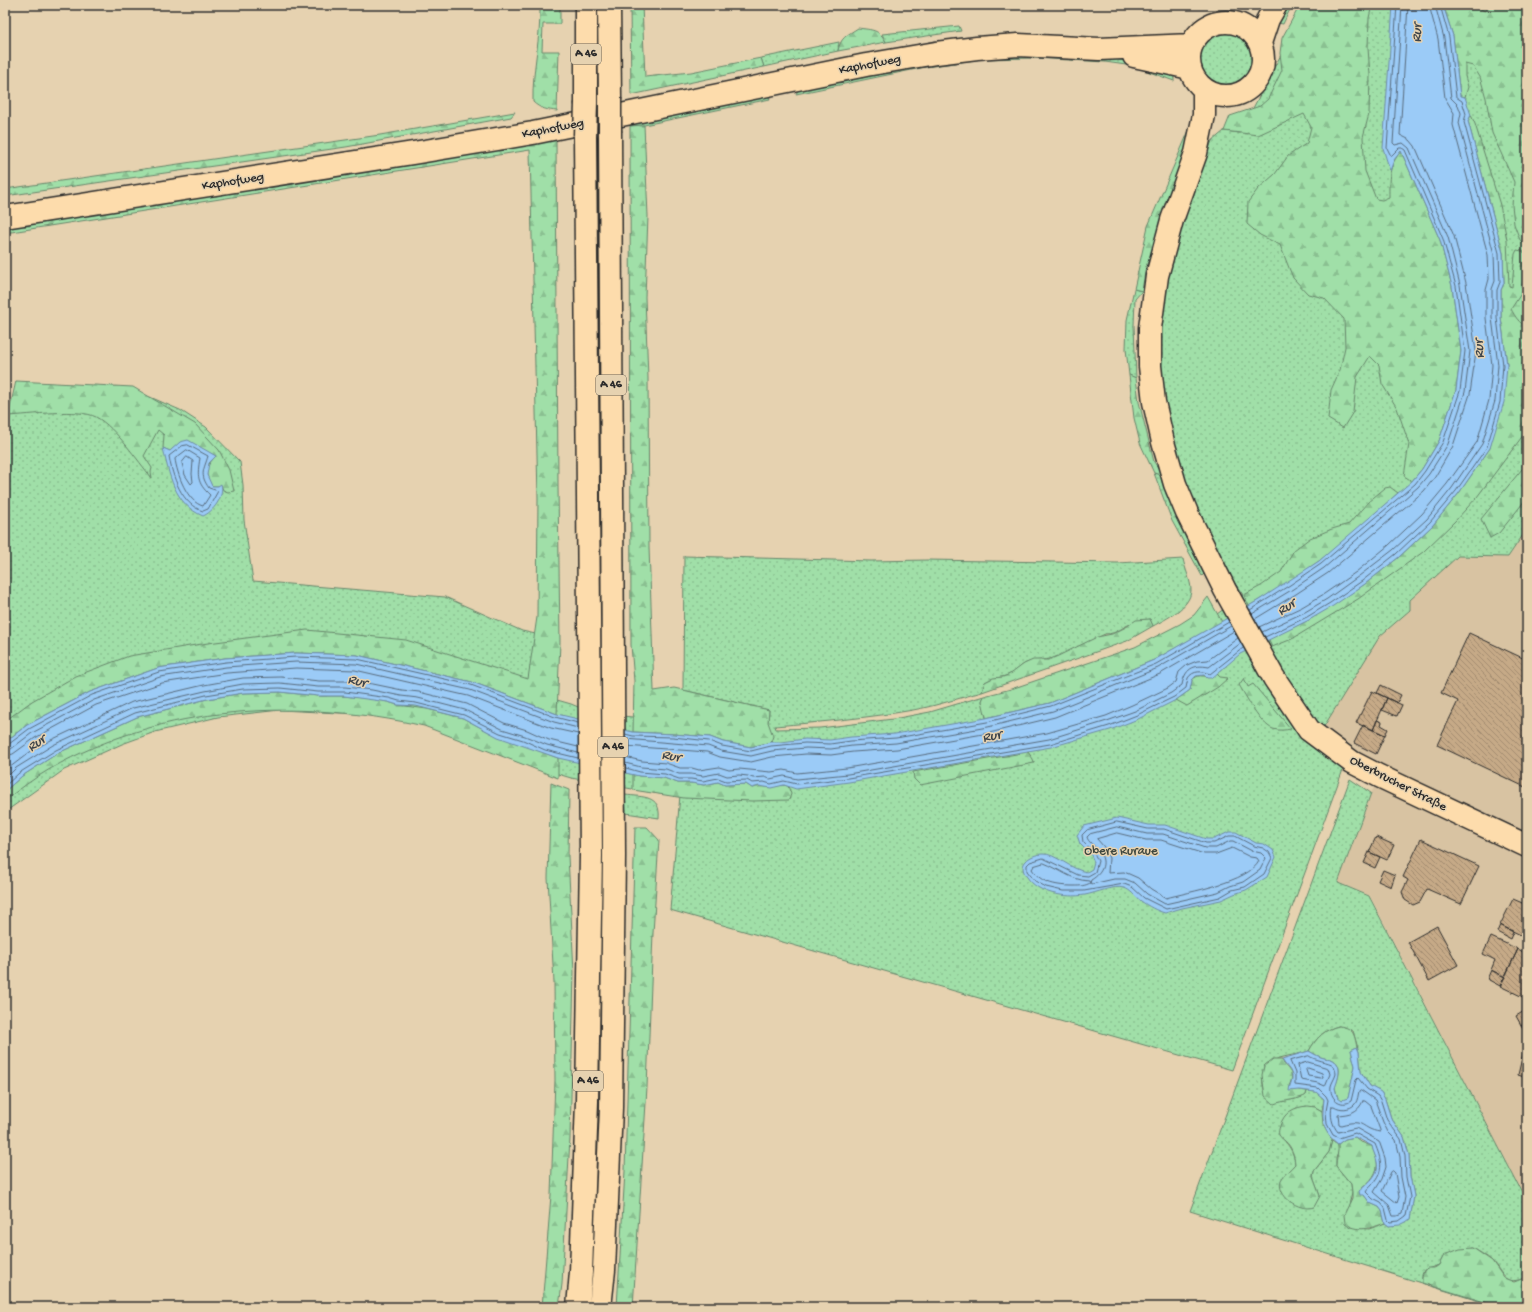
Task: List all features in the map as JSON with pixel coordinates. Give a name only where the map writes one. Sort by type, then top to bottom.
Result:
[{"type":"main road","name":"A 46","points":[[578,1307],[581,1272],[587,1101],[591,856],[586,5]]},
{"type":"main road","name":"A 46","points":[[600,1307],[604,1270],[611,1108],[614,856],[609,5]]},
{"type":"main road","points":[[1240,25],[1259,12],[1264,5]]},
{"type":"main road","points":[[1260,43],[1268,19],[1276,5]]},
{"type":"main road","points":[[1226,22],[1240,25],[1252,32],[1260,43],[1263,54],[1262,66],[1258,77],[1251,86],[1241,93],[1230,96],[1216,94],[1204,89],[1193,76],[1190,68],[1189,56],[1192,45],[1200,33],[1212,24],[1226,22]]},
{"type":"main road","name":"Kaphofweg","points":[[5,217],[398,156],[533,133],[866,65],[936,53],[1018,45],[1099,49],[1192,45]]},
{"type":"main road","name":"Kaphofweg","points":[[1099,49],[1190,68]]},
{"type":"main road","points":[[1196,153],[1204,115],[1204,89]]},
{"type":"main road","points":[[1196,153],[1230,96]]},
{"type":"main road","name":"Oberbrucher Straße","points":[[1196,153],[1172,220],[1157,276],[1150,328],[1150,366],[1157,415],[1175,484],[1187,512],[1225,590],[1274,678],[1309,730],[1352,762],[1419,796],[1527,846]]},
{"type":"shaded area","points":[[1527,529],[1527,1202],[1370,896],[1338,883],[1371,793],[1383,771],[1331,738],[1300,697],[1442,546],[1508,557]]},
{"type":"green space","points":[[540,5],[560,5],[560,24],[543,24],[542,51],[559,51],[557,111],[541,108],[533,102]]},
{"type":"green space","points":[[630,5],[642,5],[645,77],[691,72],[761,58],[764,67],[631,95]]},
{"type":"green space","points":[[1287,5],[1292,5],[1283,24],[1278,23]]},
{"type":"green space","points":[[1300,5],[1372,5],[1369,18],[1368,48],[1370,75],[1369,114],[1363,137],[1365,171],[1376,199],[1382,200],[1389,197],[1389,178],[1391,168],[1401,151],[1440,240],[1452,286],[1461,351],[1456,390],[1439,441],[1422,469],[1412,481],[1404,476],[1409,444],[1397,408],[1382,384],[1379,365],[1370,356],[1357,377],[1353,412],[1343,428],[1328,419],[1331,390],[1340,370],[1345,347],[1344,319],[1324,298],[1308,294],[1293,278],[1280,245],[1260,235],[1247,224],[1248,202],[1258,189],[1275,174],[1288,156],[1307,143],[1311,127],[1304,114],[1258,135],[1224,131],[1230,116],[1260,106],[1268,99],[1282,70],[1280,53],[1282,38]]},
{"type":"green space","name":"Obere Ruraue","points":[[1307,5],[1527,5],[1527,529],[1508,557],[1458,556],[1410,600],[1410,610],[1380,636],[1323,728],[1344,767],[1232,1070],[670,910],[680,795],[660,794],[571,778],[548,771],[436,726],[378,715],[280,710],[218,717],[155,732],[122,744],[64,770],[5,812],[5,415],[55,397],[150,397],[180,410],[206,427],[240,462],[243,485],[244,520],[253,581],[445,597],[522,631],[540,635],[533,693],[571,704],[588,711],[729,727],[768,722],[769,710],[683,690],[684,556],[871,561],[927,560],[1118,563],[1183,559],[1191,586],[1190,596],[1187,602],[1177,612],[1153,626],[1150,619],[1128,625],[1116,632],[1105,634],[1057,657],[1026,663],[1011,674],[985,682],[982,692],[939,704],[913,710],[879,715],[775,726],[776,729],[820,728],[893,719],[930,712],[984,696],[982,701],[1049,686],[1217,614],[1243,595],[1214,553],[1171,449],[1158,371],[1163,289],[1194,183],[1212,141],[1224,131],[1240,133]]},
{"type":"green space","points":[[1443,5],[1454,7],[1456,5],[1471,5],[1485,11],[1492,5],[1527,5],[1527,247],[1520,240],[1514,224],[1512,205],[1514,182],[1492,133],[1486,98],[1480,77],[1473,66],[1465,64],[1465,76],[1468,87],[1465,97],[1460,96],[1453,36]]},
{"type":"green space","points":[[959,26],[961,31],[886,42],[882,34]]},
{"type":"green space","points":[[858,28],[878,32],[886,42],[838,51],[842,40]]},
{"type":"green space","points":[[1222,31],[1232,31],[1242,35],[1250,43],[1254,53],[1254,63],[1250,73],[1242,81],[1232,85],[1222,85],[1212,81],[1204,73],[1200,63],[1200,53],[1204,43],[1212,35]]},
{"type":"green space","points":[[839,42],[838,51],[764,67],[761,58]]},
{"type":"green space","points":[[1034,52],[1132,59],[1174,72],[1174,81],[1133,66],[1105,62],[1034,58],[982,59],[926,67],[796,94],[800,86],[899,65]]},
{"type":"green space","points":[[766,91],[770,99],[644,125],[630,126],[630,121]]},
{"type":"green space","points":[[515,112],[511,117],[346,147],[5,196],[5,189],[380,135]]},
{"type":"green space","points":[[1195,112],[1197,121],[1157,242],[1146,266],[1142,291],[1134,289],[1148,226],[1190,128]]},
{"type":"green space","points":[[1471,115],[1500,205],[1507,240],[1509,286],[1512,287],[1515,254],[1517,250],[1527,254],[1527,430],[1477,497],[1423,552],[1358,599],[1292,639],[1272,647],[1268,639],[1309,620],[1365,584],[1399,557],[1433,525],[1459,493],[1490,448],[1507,365],[1501,318],[1501,290],[1504,283],[1503,253],[1468,121]]},
{"type":"green space","points":[[644,125],[648,216],[645,297],[648,378],[649,547],[654,691],[674,688],[769,710],[768,722],[773,736],[771,742],[751,747],[723,742],[710,737],[633,732],[634,681],[631,645],[630,126]]},
{"type":"green space","points":[[556,137],[560,642],[557,714],[472,682],[357,655],[296,653],[225,658],[158,668],[90,692],[27,725],[5,742],[5,721],[32,701],[76,676],[129,656],[208,643],[307,630],[406,640],[528,679],[537,617],[538,498],[530,150],[5,233],[5,224]]},
{"type":"green space","points":[[1527,288],[1527,326],[1519,322],[1511,309],[1524,289]]},
{"type":"green space","points":[[1134,289],[1142,291],[1135,299],[1134,325],[1136,378],[1129,375],[1126,349],[1127,320]]},
{"type":"green space","points":[[1129,375],[1136,378],[1139,402],[1154,462],[1164,476],[1154,473],[1140,443],[1134,418]]},
{"type":"green space","points":[[16,381],[133,387],[195,424],[219,450],[229,470],[234,491],[228,492],[223,490],[221,485],[212,486],[209,481],[207,477],[208,466],[216,456],[180,443],[170,451],[163,448],[164,435],[158,430],[144,456],[152,468],[152,478],[119,436],[104,422],[96,417],[88,414],[66,412],[8,416]]},
{"type":"green space","points":[[1527,463],[1527,498],[1499,533],[1490,538],[1481,519]]},
{"type":"green space","points":[[1154,473],[1164,476],[1205,573],[1202,576],[1172,521]]},
{"type":"green space","points":[[1390,487],[1398,493],[1340,545],[1302,573],[1249,606],[1244,595],[1261,586],[1281,572],[1294,550],[1310,538],[1349,524],[1368,502],[1385,488]]},
{"type":"green space","points":[[1208,597],[1222,622],[1154,660],[1050,703],[986,718],[982,701],[984,696],[1011,689],[1135,647],[1180,624],[1194,615]]},
{"type":"green space","points":[[1150,619],[1153,626],[1127,641],[982,692],[985,682],[993,678],[1003,677],[1012,673],[1024,664],[1033,660],[1048,660],[1097,637],[1112,634],[1136,620]]},
{"type":"green space","points":[[1216,673],[1220,677],[1228,678],[1218,687],[1187,706],[1176,700],[1190,690],[1192,680],[1194,678],[1206,676],[1212,678]]},
{"type":"green space","points":[[1244,678],[1248,687],[1253,684],[1291,729],[1275,730],[1263,722],[1239,685]]},
{"type":"green space","points":[[280,692],[371,699],[427,709],[463,718],[489,732],[558,758],[558,778],[424,726],[376,717],[328,712],[280,710],[232,713],[185,719],[139,731],[94,747],[50,769],[5,800],[5,791],[22,776],[58,753],[137,717],[207,699],[243,693]]},
{"type":"green space","points":[[1028,752],[1034,763],[920,785],[914,779],[913,772]]},
{"type":"green space","points":[[633,774],[639,776],[664,778],[678,783],[704,785],[718,782],[725,785],[746,784],[752,788],[785,785],[788,786],[791,794],[789,800],[752,801],[684,798],[633,790]]},
{"type":"green space","points":[[1350,779],[1371,793],[1338,883],[1369,896],[1527,1202],[1527,1277],[1513,1281],[1505,1278],[1490,1259],[1473,1248],[1442,1259],[1439,1265],[1424,1270],[1422,1275],[1422,1283],[1501,1307],[1498,1307],[1190,1211]],"holes":[[[1339,1026],[1353,1031],[1359,1052],[1361,1072],[1370,1086],[1381,1093],[1385,1099],[1391,1118],[1404,1137],[1409,1155],[1410,1176],[1414,1196],[1410,1218],[1389,1226],[1385,1223],[1369,1229],[1351,1227],[1349,1205],[1352,1192],[1351,1184],[1336,1166],[1336,1158],[1339,1151],[1338,1144],[1332,1140],[1329,1152],[1314,1171],[1313,1177],[1320,1196],[1284,1176],[1295,1164],[1290,1148],[1279,1135],[1296,1108],[1315,1107],[1322,1111],[1324,1099],[1316,1092],[1307,1091],[1306,1095],[1296,1099],[1274,1103],[1267,1097],[1263,1087],[1264,1066],[1268,1063],[1279,1058],[1309,1051],[1321,1035],[1334,1027]]]},
{"type":"green space","points":[[551,783],[569,790],[568,856],[574,972],[570,1138],[562,1284],[559,1307],[542,1307],[551,1195],[555,1080],[554,982],[548,878]]},
{"type":"green space","points":[[625,795],[644,797],[654,801],[659,810],[659,818],[626,813]]},
{"type":"green space","points":[[635,827],[647,827],[659,840],[653,933],[647,1087],[633,1307],[617,1307],[625,1171]]},
{"type":"green space","points":[[1339,1026],[1348,1028],[1352,1032],[1357,1047],[1351,1050],[1355,1066],[1348,1099],[1341,1100],[1337,1096],[1335,1087],[1339,1072],[1338,1064],[1331,1059],[1320,1057],[1309,1051],[1321,1035],[1329,1029]]},
{"type":"green space","points":[[1273,1059],[1282,1059],[1292,1077],[1289,1086],[1307,1091],[1306,1095],[1300,1098],[1274,1104],[1265,1096],[1262,1075],[1264,1066]]},
{"type":"green space","points":[[1308,1106],[1315,1107],[1322,1111],[1323,1125],[1332,1140],[1329,1152],[1314,1171],[1313,1177],[1320,1196],[1314,1207],[1308,1208],[1296,1205],[1285,1197],[1282,1192],[1280,1186],[1281,1180],[1295,1164],[1291,1149],[1279,1136],[1279,1128],[1284,1117],[1290,1111]]},
{"type":"green space","points":[[1355,1137],[1361,1142],[1372,1146],[1376,1157],[1377,1169],[1371,1180],[1362,1188],[1364,1195],[1370,1203],[1379,1207],[1382,1211],[1385,1223],[1365,1229],[1355,1228],[1345,1223],[1344,1215],[1352,1198],[1351,1184],[1336,1166],[1338,1144],[1345,1139]]},
{"type":"green space","points":[[1473,1248],[1492,1261],[1504,1278],[1514,1282],[1527,1277],[1527,1307],[1501,1307],[1422,1283],[1424,1271],[1427,1268],[1433,1268],[1439,1265],[1444,1255],[1460,1249]]},
{"type":"water","name":"Rur","points":[[1393,5],[1443,5],[1453,36],[1460,96],[1465,97],[1471,115],[1468,121],[1503,253],[1504,283],[1501,290],[1501,318],[1507,365],[1504,402],[1490,448],[1459,493],[1433,525],[1399,557],[1365,584],[1333,606],[1309,620],[1240,654],[1212,678],[1207,678],[1204,675],[1196,676],[1192,680],[1190,690],[1176,700],[1138,719],[1110,730],[1051,747],[849,782],[796,789],[784,785],[771,788],[759,786],[752,788],[746,784],[725,785],[718,782],[704,785],[678,783],[664,778],[639,776],[558,758],[498,737],[463,718],[416,706],[398,705],[388,702],[344,696],[318,696],[280,692],[243,693],[207,699],[137,717],[58,753],[22,776],[5,791],[5,742],[27,725],[90,692],[158,668],[225,658],[296,653],[357,655],[472,682],[557,714],[633,732],[710,737],[723,742],[751,747],[771,742],[805,739],[830,740],[895,734],[986,718],[1050,703],[1154,660],[1259,600],[1319,561],[1412,481],[1422,469],[1439,441],[1456,390],[1461,351],[1452,286],[1440,240],[1401,151],[1394,160],[1390,171],[1383,148]]},
{"type":"water","points":[[188,440],[216,456],[209,463],[207,475],[212,486],[218,486],[221,484],[221,494],[211,511],[203,516],[193,511],[179,496],[171,478],[163,448],[170,451],[180,442]]},
{"type":"water","points":[[1117,818],[1149,825],[1165,825],[1206,839],[1214,839],[1229,832],[1236,832],[1256,843],[1264,844],[1273,850],[1276,857],[1267,877],[1246,890],[1221,900],[1165,913],[1147,905],[1129,890],[1124,888],[1110,888],[1078,896],[1053,894],[1032,883],[1026,875],[1023,869],[1024,863],[1031,857],[1041,854],[1053,856],[1081,871],[1087,872],[1092,869],[1094,862],[1091,855],[1080,844],[1077,835],[1084,826]]},
{"type":"water","points":[[1357,1047],[1361,1072],[1370,1086],[1381,1092],[1385,1099],[1391,1118],[1404,1137],[1409,1155],[1410,1176],[1414,1196],[1410,1219],[1400,1225],[1389,1226],[1385,1223],[1382,1211],[1379,1207],[1370,1203],[1364,1195],[1360,1195],[1359,1191],[1372,1179],[1377,1171],[1377,1162],[1372,1146],[1355,1137],[1345,1139],[1338,1144],[1328,1134],[1324,1124],[1324,1099],[1316,1092],[1299,1090],[1289,1091],[1292,1075],[1282,1059],[1309,1051],[1320,1057],[1335,1061],[1338,1064],[1339,1072],[1335,1088],[1337,1096],[1342,1100],[1348,1098],[1355,1066],[1351,1050]]},
{"type":"building","points":[[1469,633],[1527,660],[1527,788],[1437,745],[1458,701],[1441,693]]},
{"type":"building","points":[[1381,685],[1401,695],[1397,703],[1377,693]]},
{"type":"building","points":[[1372,691],[1387,698],[1373,730],[1356,723]]},
{"type":"building","points":[[1387,698],[1402,705],[1397,716],[1382,710]]},
{"type":"building","points":[[1377,720],[1382,722],[1381,725],[1388,729],[1385,735],[1373,730]]},
{"type":"building","points":[[1363,725],[1385,735],[1376,754],[1354,743]]},
{"type":"building","points":[[1376,837],[1394,845],[1387,860],[1369,852]]},
{"type":"building","points":[[1421,839],[1479,866],[1461,904],[1427,889],[1420,902],[1413,905],[1405,900],[1402,892],[1408,880],[1403,877]]},
{"type":"building","points":[[1369,852],[1380,857],[1375,868],[1364,863]]},
{"type":"building","points":[[1383,870],[1395,875],[1391,887],[1378,881]]},
{"type":"building","points":[[1513,899],[1527,905],[1527,938],[1500,925]]},
{"type":"building","points":[[1500,925],[1513,932],[1510,939],[1497,932]]},
{"type":"building","points":[[1437,926],[1458,965],[1429,981],[1408,942]]},
{"type":"building","points":[[1491,937],[1518,949],[1505,977],[1491,970],[1495,960],[1483,954]]},
{"type":"building","points":[[1518,949],[1527,954],[1527,999],[1500,986]]},
{"type":"building","points":[[1491,970],[1505,977],[1500,986],[1489,980],[1488,977]]},
{"type":"building","points":[[1526,1010],[1527,1022],[1521,1025],[1516,1016]]},
{"type":"building","points":[[1527,1022],[1527,1035],[1521,1025]]},
{"type":"building","points":[[1523,1053],[1527,1054],[1527,1078],[1518,1075]]}]
